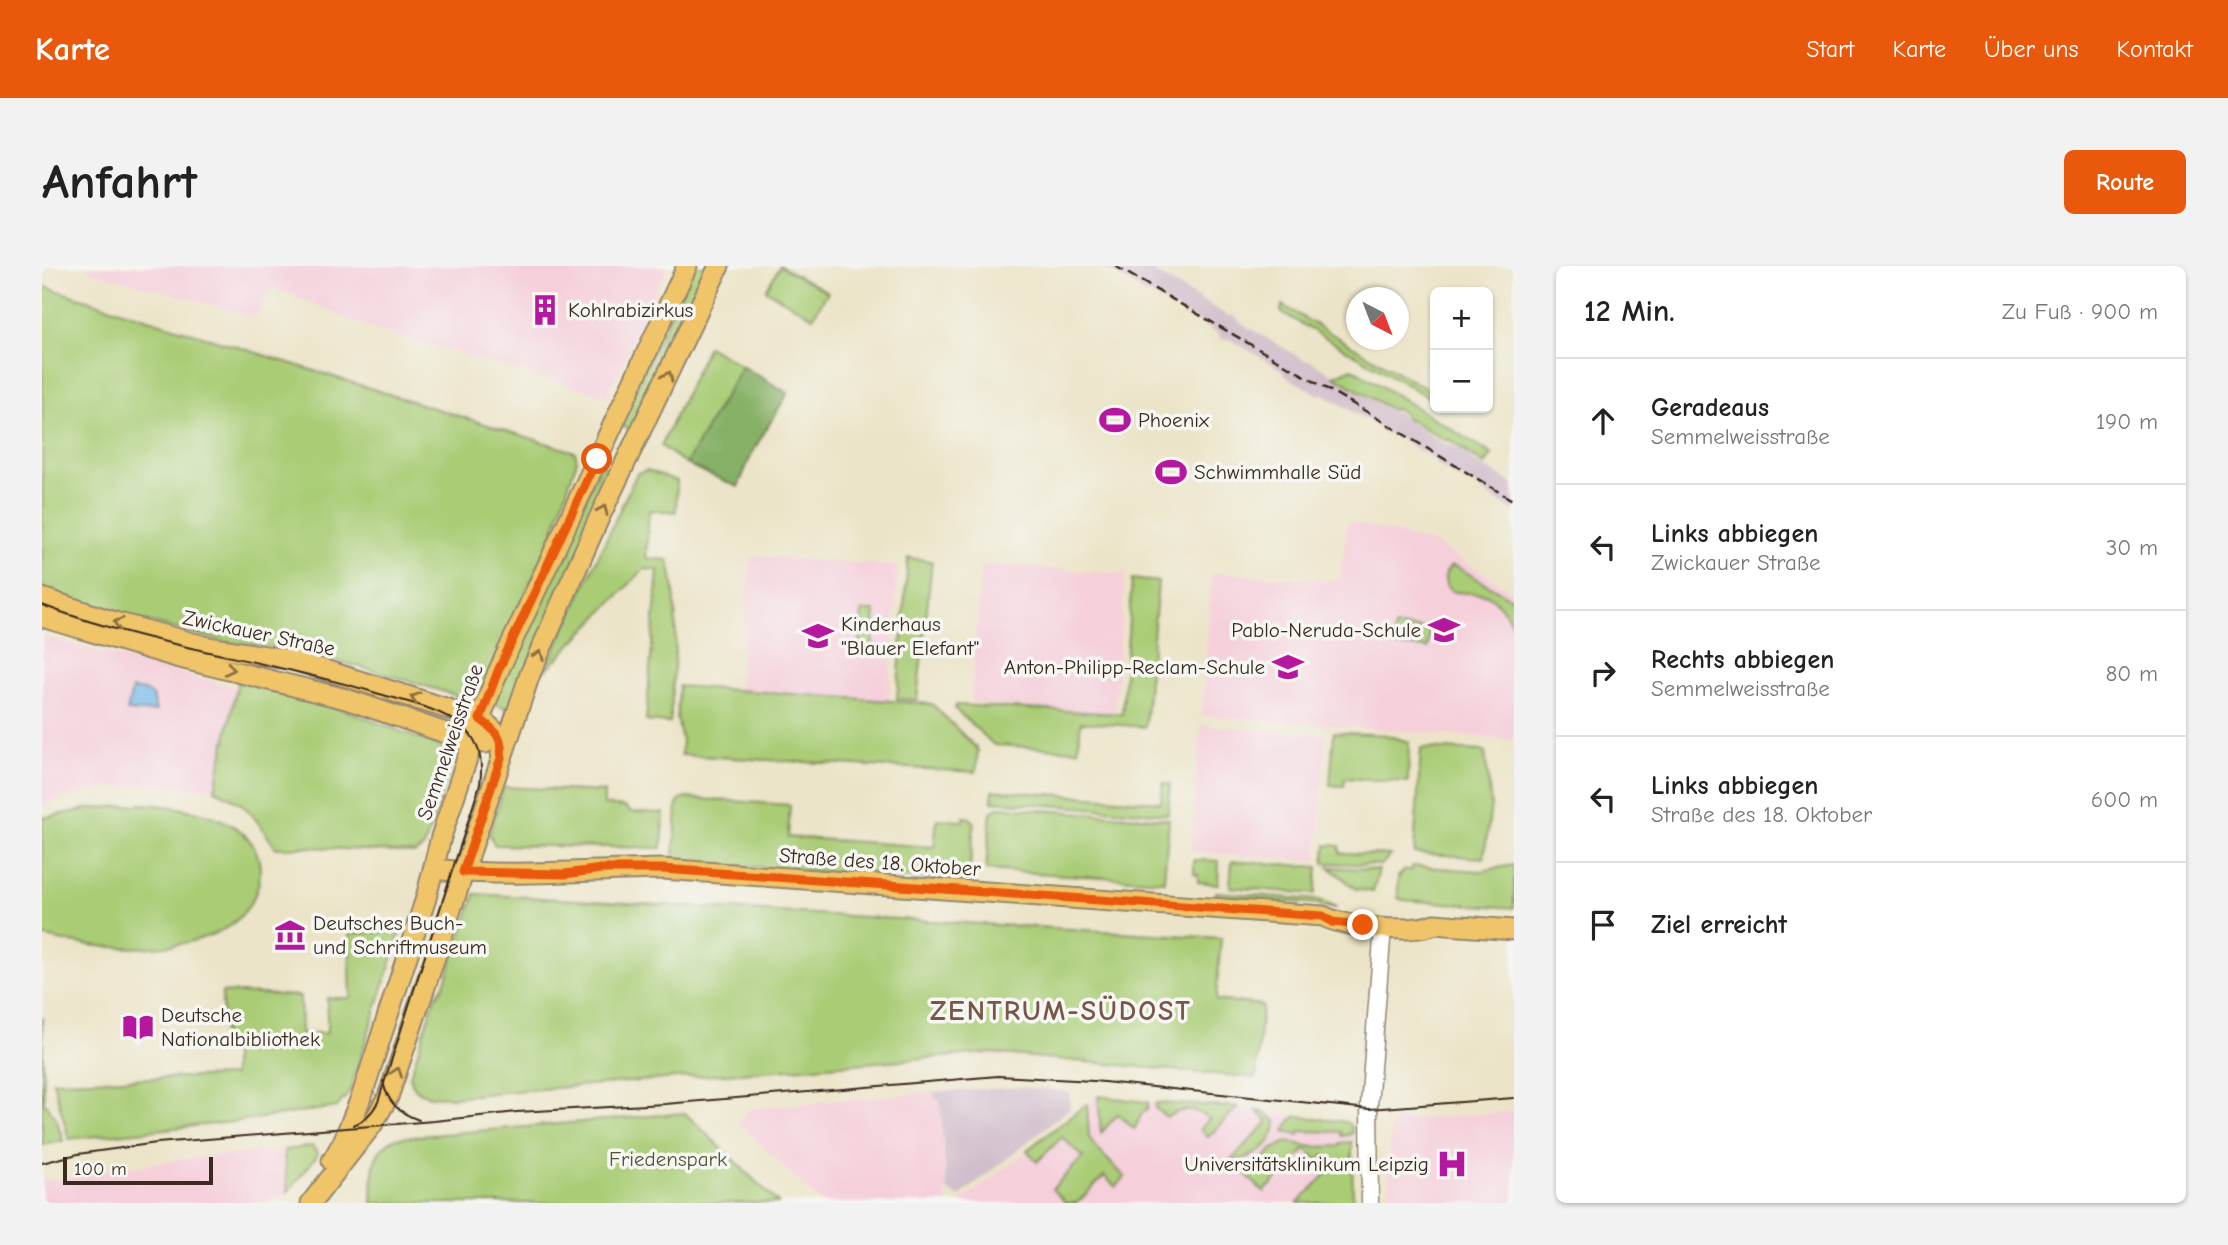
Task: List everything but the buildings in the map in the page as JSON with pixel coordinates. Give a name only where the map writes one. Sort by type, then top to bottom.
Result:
[{"type":"main road","name":"Semmelweisstraße","points":[[300,1203],[331,1162],[351,1124],[434,869],[441,837],[498,671],[687,266]]},
{"type":"main road","points":[[311,1203],[372,1125],[388,1097],[501,758],[505,734],[599,518],[719,266]]},
{"type":"main road","points":[[603,445],[630,455]]},
{"type":"main road","name":"Zwickauer Straße","points":[[42,598],[115,622],[208,646],[293,660],[480,719],[497,732],[505,734]]},
{"type":"main road","name":"Zwickauer Straße","points":[[42,617],[176,657],[346,699],[472,742],[485,743],[505,734]]},
{"type":"main road","name":"Straße des 18. Oktober","points":[[434,869],[565,874],[601,869],[662,869],[1323,916],[1337,923],[1383,927],[1416,929],[1434,924],[1514,930]]},
{"type":"main road","name":"Straße des 18. Oktober","points":[[1323,916],[1334,912],[1384,914],[1426,919],[1434,924]]},
{"type":"street","points":[[1370,1203],[1369,1106],[1383,927]]},
{"type":"shaded area","points":[[88,266],[668,266],[607,396],[369,328],[273,287],[255,317],[87,270]]},
{"type":"shaded area","points":[[1101,266],[1142,266],[1153,270],[1306,361],[1311,361],[1393,413],[1398,412],[1403,418],[1514,484],[1514,512],[1463,478],[1458,478],[1437,465],[1434,459],[1392,434],[1384,433],[1382,429],[1323,394],[1319,395],[1287,377],[1282,370],[1229,339],[1220,338],[1219,334],[1150,294],[1140,292],[1139,288]]},
{"type":"shaded area","points":[[1348,521],[1434,543],[1514,592],[1514,740],[1202,715],[1211,573],[1340,581]]},
{"type":"shaded area","name":"Kinderhaus \"Blauer Elefant\"","points":[[751,556],[898,566],[889,700],[738,690]]},
{"type":"shaded area","points":[[981,564],[1125,574],[1115,713],[971,703]]},
{"type":"shaded area","points":[[42,636],[237,688],[215,790],[157,784],[102,788],[42,804]]},
{"type":"shaded area","points":[[1201,725],[1326,735],[1317,861],[1191,852]]},
{"type":"shaded area","points":[[1023,1087],[1070,1092],[1070,1108],[959,1197],[947,1190],[940,1102],[931,1092]]},
{"type":"shaded area","points":[[931,1092],[940,1102],[947,1203],[821,1203],[739,1123],[748,1109]]},
{"type":"shaded area","points":[[1098,1096],[1238,1107],[1346,1122],[1352,1130],[1353,1203],[960,1203]]},
{"type":"shaded area","name":"Universitätsklinikum Leipzig","points":[[1514,1111],[1514,1203],[1388,1203],[1390,1124],[1395,1121]]},
{"type":"shaded area","points":[[284,1150],[288,1196],[268,1199],[268,1203],[42,1203],[42,1181],[181,1159]]},
{"type":"green space","points":[[693,266],[713,266],[636,433],[619,425]]},
{"type":"green space","points":[[780,266],[828,292],[813,317],[766,290]]},
{"type":"green space","points":[[42,286],[575,452],[577,460],[552,536],[477,702],[289,648],[224,642],[42,594]]},
{"type":"green space","points":[[1282,305],[1346,342],[1346,350],[1281,312]]},
{"type":"green space","points":[[708,346],[742,366],[686,464],[661,446]]},
{"type":"green space","points":[[1347,350],[1359,350],[1430,391],[1430,398]]},
{"type":"green space","points":[[742,366],[788,393],[752,453],[738,487],[686,464]]},
{"type":"green space","points":[[1352,368],[1492,454],[1485,465],[1450,440],[1445,440],[1405,417],[1397,409],[1392,410],[1334,376]]},
{"type":"green space","points":[[601,464],[614,470],[511,710],[492,703]]},
{"type":"green space","points":[[647,470],[677,481],[676,512],[649,510],[646,558],[668,560],[675,597],[670,723],[646,721],[658,570],[644,569],[545,671],[637,473]]},
{"type":"green space","points":[[908,558],[932,561],[917,700],[897,699]]},
{"type":"green space","points":[[1451,566],[1514,600],[1514,629],[1507,615],[1492,598],[1482,593],[1450,590],[1445,578]]},
{"type":"green space","points":[[1132,579],[1158,582],[1145,727],[1081,722],[1078,750],[994,745],[955,709],[956,705],[1122,714]]},
{"type":"green space","points":[[862,611],[875,611],[872,653],[859,653]]},
{"type":"green space","points":[[1395,627],[1430,629],[1428,648],[1393,646]]},
{"type":"green space","points":[[239,677],[291,689],[444,748],[450,754],[451,765],[424,847],[415,853],[309,847],[276,848],[245,808],[215,790]]},
{"type":"green space","points":[[679,686],[932,704],[978,750],[976,772],[681,755],[682,741],[677,719]]},
{"type":"green space","points":[[1334,732],[1386,735],[1409,742],[1408,782],[1345,778],[1344,786],[1330,785]]},
{"type":"green space","points":[[1421,748],[1485,753],[1491,805],[1484,858],[1414,853]]},
{"type":"green space","points":[[1163,783],[1170,784],[1168,814],[992,801],[993,790],[1161,802]]},
{"type":"green space","points":[[504,787],[604,792],[604,805],[625,807],[631,812],[664,813],[662,848],[495,845],[489,834]]},
{"type":"green space","points":[[687,798],[790,805],[788,837],[934,847],[937,819],[963,821],[964,817],[970,818],[974,823],[969,877],[968,880],[962,881],[682,862],[674,856],[677,804]]},
{"type":"green space","points":[[145,804],[205,814],[225,821],[241,832],[253,845],[259,863],[258,886],[246,910],[232,924],[206,937],[160,947],[86,945],[42,936],[42,818],[87,809]]},
{"type":"green space","points":[[999,807],[1169,819],[1164,881],[986,870],[991,812]]},
{"type":"green space","points":[[1326,845],[1340,846],[1340,853],[1391,855],[1381,865],[1324,863]]},
{"type":"green space","points":[[1194,860],[1219,861],[1218,884],[1198,882],[1198,874],[1194,874]]},
{"type":"green space","points":[[1232,861],[1318,867],[1315,894],[1230,887]]},
{"type":"green space","points":[[1514,865],[1514,908],[1398,898],[1398,877],[1405,870],[1412,870],[1412,866],[1481,871]]},
{"type":"green space","points":[[1329,867],[1379,870],[1373,892],[1356,889]]},
{"type":"green space","points":[[1216,892],[1318,900],[1337,908],[1320,907],[1320,904],[1216,899]]},
{"type":"green space","points":[[475,894],[1221,938],[1216,1000],[1262,1005],[1256,1078],[990,1053],[459,1096],[425,1095],[415,1088],[410,1076],[435,998],[443,987]]},
{"type":"green space","points":[[401,931],[349,1093],[337,1107],[233,1122],[69,1139],[53,1081],[233,1076],[233,1047],[223,1046],[222,992],[300,996],[301,1033],[327,1033],[327,998],[351,998],[349,933]]},
{"type":"green space","points":[[42,1017],[44,1102],[56,1118],[63,1141],[42,1145]]},
{"type":"green space","points":[[1098,1096],[1148,1102],[1147,1109],[1134,1129],[1118,1114],[1101,1133]]},
{"type":"green space","points":[[1156,1103],[1238,1107],[1208,1137],[1200,1129],[1209,1119],[1204,1115],[1189,1111],[1167,1117],[1155,1108]]},
{"type":"green space","points":[[1087,1104],[1089,1137],[1095,1147],[1125,1177],[1116,1187],[1104,1176],[1077,1203],[1066,1203],[1052,1189],[1083,1157],[1062,1137],[1037,1162],[1027,1150]]},
{"type":"green space","points":[[1257,1111],[1264,1112],[1276,1121],[1272,1137],[1261,1150],[1247,1158],[1231,1160],[1268,1122]]},
{"type":"green space","name":"Friedenspark","points":[[685,1113],[778,1203],[372,1203],[376,1158],[380,1150],[396,1138]]},
{"type":"green space","points":[[1297,1116],[1346,1122],[1351,1126],[1352,1134],[1342,1136],[1341,1132],[1301,1131],[1299,1135],[1285,1131],[1290,1121]]},
{"type":"green space","points":[[1287,1142],[1313,1147],[1340,1146],[1340,1143],[1352,1142],[1353,1203],[1298,1203],[1335,1165],[1324,1154],[1318,1160],[1306,1149],[1264,1192],[1246,1175],[1273,1149]]},
{"type":"green space","points":[[312,1146],[317,1153],[316,1157],[288,1192],[284,1150]]},
{"type":"water","points":[[132,689],[145,691],[153,696],[156,711],[127,711]]},
{"type":"tram line","points":[[42,605],[123,631],[332,680],[419,705],[452,719],[473,738],[481,760],[480,784],[378,1102],[368,1116],[353,1125]]},
{"type":"tram line","points":[[42,1163],[78,1154],[157,1143],[517,1112],[665,1104],[998,1076],[1094,1081],[1369,1109],[1514,1098]]},
{"type":"tram line","points":[[383,1081],[395,1106],[419,1120]]},
{"type":"railway","points":[[1115,266],[1514,501]]},
{"type":"place","name":"Kohlrabizirkus","points":[[545,310]]},
{"type":"place","name":"Phoenix","points":[[1115,420]]},
{"type":"place","name":"Schwimmhalle Süd","points":[[1171,472]]},
{"type":"place","name":"Pablo-Neruda-Schule","points":[[1444,630]]},
{"type":"place","name":"Kinderhaus \"Blauer Elefant\"","points":[[818,636]]},
{"type":"place","name":"Anton-Philipp-Reclam-Schule","points":[[1288,667]]},
{"type":"place","name":"Deutsches Buch- und Schriftmuseum","points":[[290,935]]},
{"type":"place","name":"Deutsche Nationalbibliothek","points":[[138,1027]]},
{"type":"place","name":"Universitätsklinikum Leipzig","points":[[1452,1164]]},
{"type":"district","name":"ZENTRUM-SÜDOST","points":[[1061,1010]]},
{"type":"route","points":[[597,459],[498,671],[480,719],[500,737],[501,758],[463,872],[565,874],[601,869],[662,869],[1323,916],[1332,922],[1363,925]]}]
